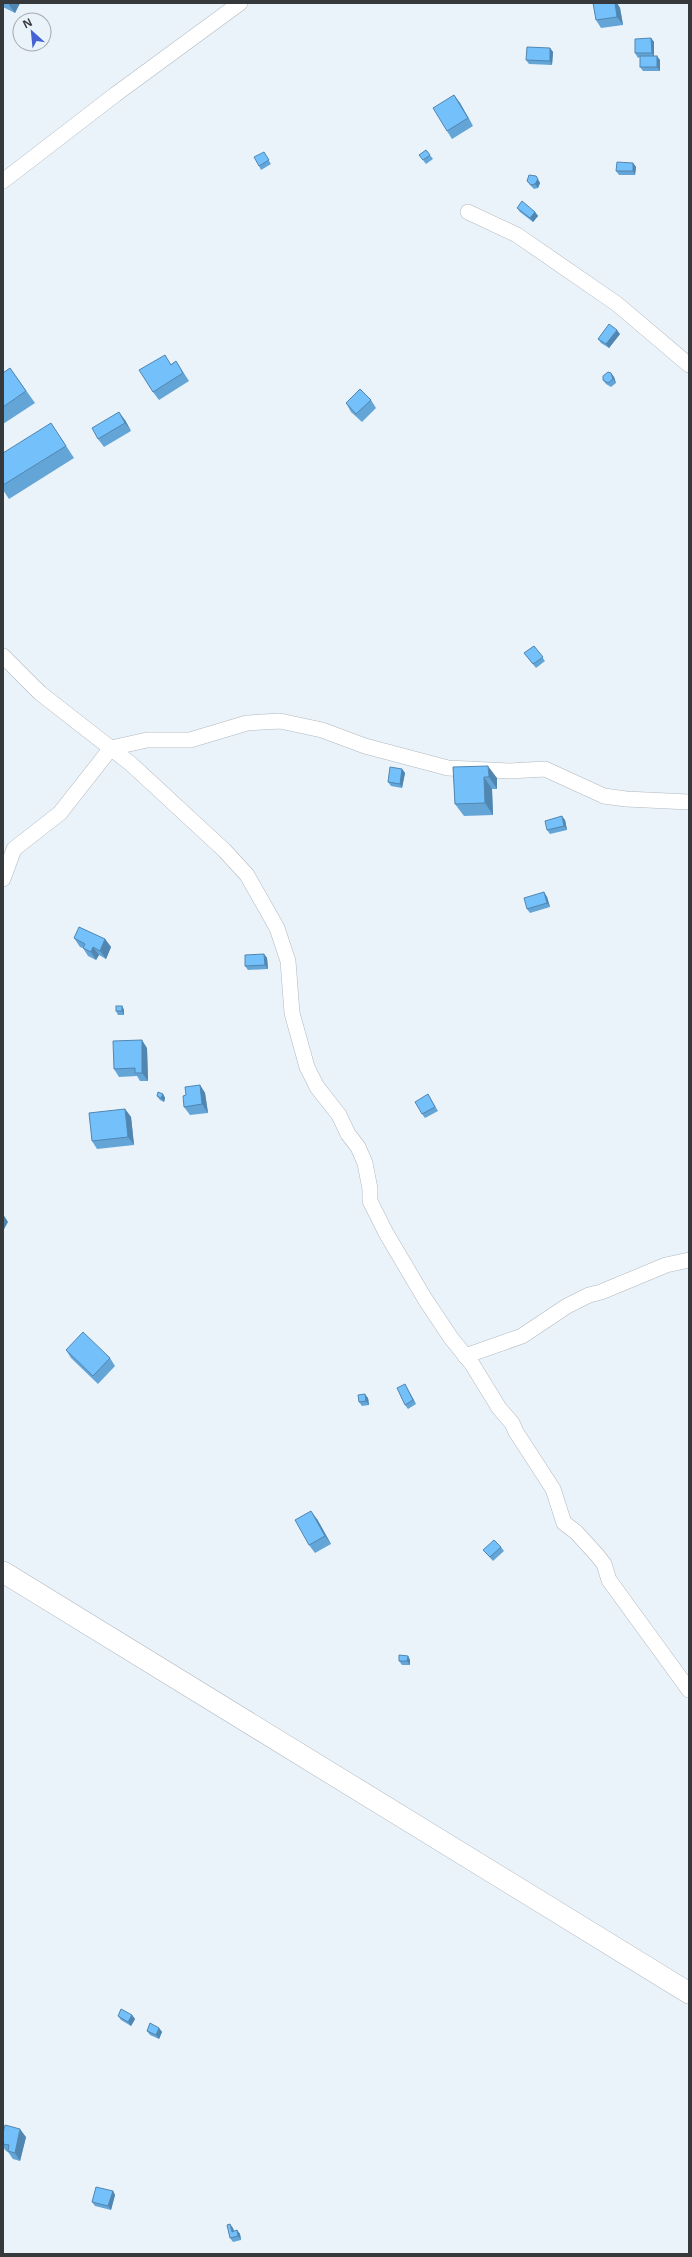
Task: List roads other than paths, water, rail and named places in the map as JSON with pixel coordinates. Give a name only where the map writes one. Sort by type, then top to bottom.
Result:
[{"type":"street","points":[[3,181],[116,94],[240,3]]},
{"type":"street","points":[[468,212],[517,234],[617,304],[689,366]]},
{"type":"street","points":[[3,656],[45,697],[111,748],[218,845],[248,875],[278,928],[288,961],[292,1013],[307,1067],[317,1087],[339,1115],[348,1134],[358,1148],[365,1163],[370,1189],[370,1202],[386,1233],[425,1299],[499,1408],[512,1423],[516,1432],[553,1489],[564,1523],[576,1532],[604,1564],[609,1580],[689,1690]]},
{"type":"street","points":[[3,879],[14,849],[60,813],[111,748],[147,740],[190,740],[247,723],[280,721],[322,730],[365,746],[448,768],[510,771],[545,769],[604,796],[626,799],[689,802]]},
{"type":"street","points":[[465,1356],[522,1336],[568,1306],[589,1295],[601,1292],[666,1265],[689,1260]]},
{"type":"street","points":[[3,1572],[689,1993]]}]
